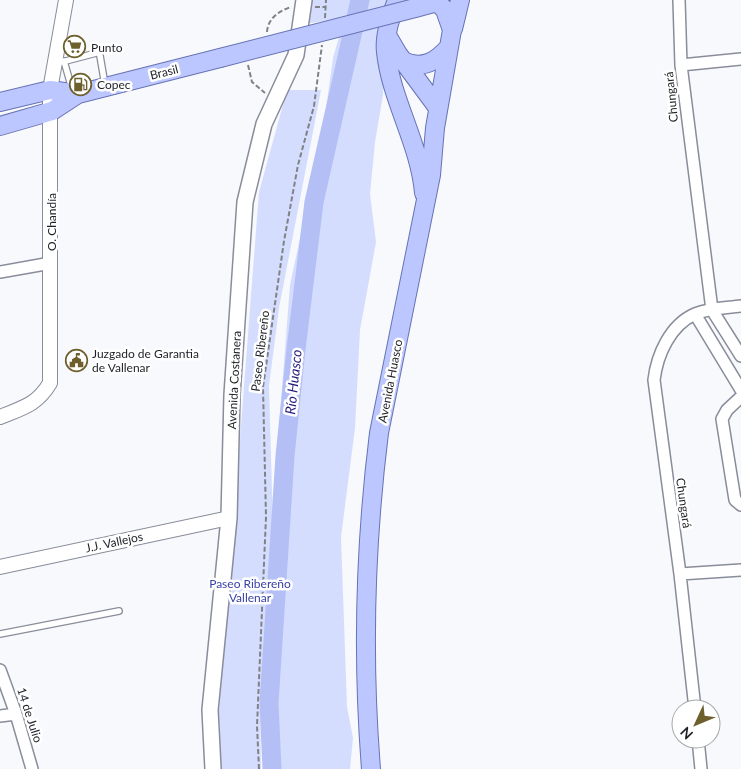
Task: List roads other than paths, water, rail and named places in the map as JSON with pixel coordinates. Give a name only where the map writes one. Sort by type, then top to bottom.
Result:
[{"type":"main road","name":"Avenida Costanera","points":[[213,769],[210,710],[228,518],[232,395],[245,202],[264,124],[296,55],[304,0]]},
{"type":"main road","points":[[397,0],[387,34],[386,51],[391,77],[421,175],[425,203]]},
{"type":"main road","name":"Avenida Huasco","points":[[371,769],[365,640],[370,515],[379,433],[433,166],[438,108],[452,30],[460,0]]},
{"type":"main road","points":[[439,1],[445,10],[452,30]]},
{"type":"main road","name":"Brasil","points":[[0,126],[52,111],[78,94],[105,84],[220,58],[439,1]]},
{"type":"main road","points":[[387,34],[403,61],[438,108]]},
{"type":"main road","points":[[403,61],[415,65],[428,64],[439,58],[449,47]]},
{"type":"main road","name":"Brasil","points":[[0,102],[50,90],[78,94]]},
{"type":"main road","points":[[405,121],[410,128],[419,132],[428,132],[435,128]]},
{"type":"street","name":"O. Chandía","points":[[0,417],[35,402],[50,383],[52,111],[50,90],[59,62],[66,0]]},
{"type":"street","name":"Chungará","points":[[679,0],[682,64],[712,310]]},
{"type":"street","points":[[682,64],[741,59]]},
{"type":"street","points":[[0,272],[51,263]]},
{"type":"street","points":[[741,306],[694,314],[741,390]]},
{"type":"street","points":[[712,310],[741,356]]},
{"type":"street","name":"Chungará","points":[[694,314],[680,325],[667,340],[658,359],[654,380],[680,574],[694,699]]},
{"type":"street","points":[[738,502],[722,419],[727,410],[741,397]]},
{"type":"street","name":"J.J. Vallejos","points":[[0,567],[228,518]]},
{"type":"street","points":[[680,574],[741,570]]},
{"type":"street","name":"14 de Julio","points":[[0,670],[16,714],[32,769]]},
{"type":"street","points":[[0,716],[16,714]]},
{"type":"street","points":[[699,749],[701,769]]},
{"type":"lane","points":[[99,50],[105,84],[76,86],[70,82],[59,62],[99,50]]},
{"type":"lane","points":[[0,634],[119,612]]},
{"type":"waterway","name":"Río Huasco","points":[[272,769],[269,703],[285,456],[296,349],[314,202],[360,0]]},
{"type":"place","name":"Punto","points":[[75,47]]},
{"type":"place","name":"Copec","points":[[81,84]]},
{"type":"place","name":"Juzgado de Garantia de Vallenar","points":[[76,360]]},
{"type":"park label","name":"Paseo Ribereño Vallenar","points":[[250,590]]}]
